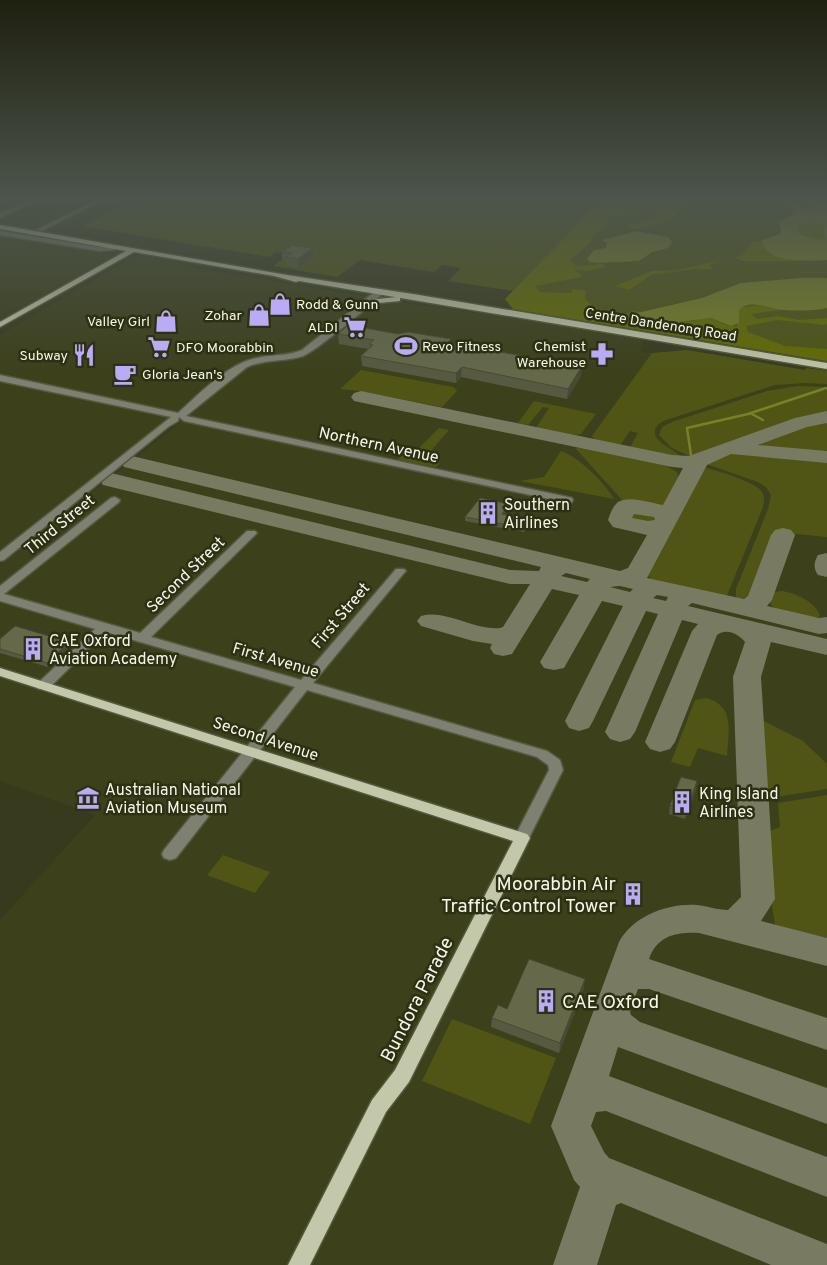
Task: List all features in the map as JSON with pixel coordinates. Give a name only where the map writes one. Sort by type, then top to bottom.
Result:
[{"type":"main road","points":[[0,325],[118,258]]},
{"type":"main road","name":"Centre Dandenong Road","points":[[178,258],[827,366]]},
{"type":"main road","name":"Centre Dandenong Road","points":[[288,277],[362,292],[379,292],[412,300],[491,310]]},
{"type":"main road","points":[[362,292],[366,303],[383,299],[412,300]]},
{"type":"main road","name":"Second Avenue","points":[[0,672],[522,838]]},
{"type":"main road","name":"Bundora Parade","points":[[299,1265],[379,1106],[402,1076],[522,838]]},
{"type":"street","points":[[0,558],[165,425],[179,417],[244,365],[260,360],[290,357],[303,353],[379,292]]},
{"type":"street","name":"Northern Avenue","points":[[0,378],[568,500]]},
{"type":"street","name":"Third Street","points":[[0,592],[115,500]]},
{"type":"street","name":"Second Street","points":[[142,638],[251,533]]},
{"type":"street","name":"First Street","points":[[170,854],[304,685],[400,571]]},
{"type":"street","name":"First Avenue","points":[[0,598],[542,754]]},
{"type":"street","points":[[43,686],[104,628]]},
{"type":"street","name":"Bundora Parade","points":[[522,838],[556,770],[555,763],[542,754]]},
{"type":"shaded area","points":[[0,258],[109,258],[0,319]]},
{"type":"shaded area","points":[[132,258],[154,258],[188,264],[185,266],[377,299],[551,324],[643,340],[641,352],[687,350],[805,370],[806,368],[827,371],[827,1265],[0,1265],[0,920],[95,815],[0,781],[0,565],[183,420],[241,433],[247,428],[0,375],[0,335]]},
{"type":"shaded area","points":[[284,258],[827,258],[827,361],[513,309],[513,291],[448,281],[461,268],[442,265],[434,272],[360,260],[337,277],[273,266]]},
{"type":"shaded area","points":[[545,258],[572,258],[570,260],[576,266],[602,264],[606,267],[587,271],[574,269],[582,275],[581,277],[535,286],[540,292],[569,293],[572,292],[572,289],[586,291],[585,298],[598,308],[619,316],[633,311],[640,312],[635,316],[663,321],[687,322],[708,318],[725,325],[737,326],[739,310],[742,307],[763,305],[782,310],[751,314],[757,319],[778,316],[799,320],[827,318],[825,325],[777,320],[746,326],[748,332],[785,346],[827,349],[827,361],[513,309],[505,299]]},
{"type":"shaded area","points":[[643,258],[639,261],[597,263],[590,262],[587,259]]},
{"type":"shaded area","points":[[735,258],[787,258],[805,261],[743,261]]},
{"type":"shaded area","points":[[782,258],[827,258],[827,260],[806,261]]},
{"type":"shaded area","points":[[720,262],[710,264],[712,269],[693,269],[651,275],[629,290],[615,286],[652,271],[677,270]]},
{"type":"shaded area","points":[[827,278],[827,308],[789,310],[754,304],[748,305],[739,310],[739,323],[731,326],[711,318],[679,322],[644,319],[634,315],[702,298],[741,283]]},
{"type":"shaded area","points":[[687,350],[805,370],[806,368],[827,371],[827,384],[775,385],[663,421],[656,427],[655,433],[657,438],[682,458],[629,449],[638,433],[630,431],[619,447],[595,441],[592,436],[652,353]]},
{"type":"shaded area","points":[[361,370],[453,387],[457,391],[442,407],[360,391],[340,389]]},
{"type":"shaded area","points":[[0,381],[167,417],[169,419],[0,552]]},
{"type":"shaded area","points":[[797,386],[827,387],[827,414],[802,419],[691,457],[672,448],[659,435],[662,427],[672,422],[767,391]]},
{"type":"shaded area","points":[[534,401],[596,414],[581,434],[576,435],[536,428],[549,408],[543,407],[528,425],[518,423]]},
{"type":"shaded area","points":[[827,420],[827,455],[771,449],[759,444],[761,440],[807,423]]},
{"type":"shaded area","points":[[439,428],[449,430],[423,460],[440,463],[436,467],[398,460],[401,455],[418,449]]},
{"type":"shaded area","points":[[579,446],[660,462],[677,472],[678,476],[674,492],[668,502],[661,508],[623,501],[576,449]]},
{"type":"shaded area","points":[[561,451],[575,458],[591,471],[614,499],[520,481],[544,477]]},
{"type":"shaded area","points":[[736,453],[827,460],[827,537],[775,532],[751,596],[736,601],[736,589],[768,509],[771,495],[766,487],[758,482],[703,463],[722,454]]},
{"type":"shaded area","points":[[700,467],[743,480],[758,488],[764,495],[763,507],[726,598],[655,582],[647,575],[648,568]]},
{"type":"shaded area","points":[[636,510],[652,513],[659,519],[649,524],[630,521]]},
{"type":"shaded area","points":[[781,591],[792,593],[809,602],[818,611],[820,616],[801,618],[778,610],[769,602],[769,599],[772,594]]},
{"type":"shaded area","points":[[706,698],[716,702],[726,714],[729,729],[727,756],[698,748],[690,767],[671,762],[695,700]]},
{"type":"shaded area","points":[[762,720],[803,741],[827,764],[827,789],[769,798],[766,790],[760,725]]},
{"type":"shaded area","points":[[827,795],[827,943],[786,932],[775,924],[767,832],[780,827],[778,803]]},
{"type":"shaded area","points":[[223,855],[270,872],[255,893],[207,875]]},
{"type":"shaded area","points":[[452,1019],[556,1058],[530,1124],[422,1081]]},
{"type":"building","points":[[348,325],[398,334],[408,332],[451,339],[448,343],[582,366],[568,389],[462,367],[456,373],[361,356],[373,345],[369,344],[374,340],[338,334]]},
{"type":"building","points":[[480,498],[509,504],[502,514],[530,520],[524,528],[465,517]]},
{"type":"building","name":"CAE Oxford Aviation Academy","points":[[15,626],[69,642],[47,663],[0,649],[0,639]]},
{"type":"building","name":"King Island Airlines","points":[[681,777],[697,781],[687,810],[670,805]]},
{"type":"building","points":[[634,883],[641,887],[641,893],[634,896],[627,892],[626,885]]},
{"type":"building","name":"CAE Oxford","points":[[529,959],[585,979],[560,1043],[492,1018],[498,1005],[507,1009]]},
{"type":"waterway","points":[[750,413],[826,388]]},
{"type":"waterway","points":[[691,455],[687,428],[750,413]]},
{"type":"waterway","points":[[750,413],[763,420]]},
{"type":"taxiway","points":[[361,397],[672,461],[690,462],[700,459]]},
{"type":"taxiway","points":[[620,578],[634,576],[638,573],[698,461],[720,451],[802,422],[827,417]]},
{"type":"taxiway","points":[[736,449],[827,457]]},
{"type":"taxiway","points":[[132,462],[620,578]]},
{"type":"taxiway","points":[[111,480],[510,577],[534,577],[545,580]]},
{"type":"taxiway","points":[[663,525],[653,528],[642,528],[619,520],[628,506],[662,512],[666,519]]},
{"type":"taxiway","points":[[741,607],[750,607],[759,600],[783,535]]},
{"type":"taxiway","points":[[827,560],[827,570]]},
{"type":"taxiway","points":[[545,580],[550,572],[557,568]]},
{"type":"taxiway","points":[[594,591],[599,583],[620,578]]},
{"type":"taxiway","points":[[620,578],[819,626],[827,625]]},
{"type":"taxiway","points":[[513,632],[545,580]]},
{"type":"taxiway","points":[[545,580],[594,591]]},
{"type":"taxiway","points":[[638,602],[641,595],[648,590]]},
{"type":"taxiway","points":[[554,662],[594,591]]},
{"type":"taxiway","points":[[594,591],[638,602]]},
{"type":"taxiway","points":[[673,610],[678,601],[683,598]]},
{"type":"taxiway","points":[[579,721],[638,602]]},
{"type":"taxiway","points":[[638,602],[673,610]]},
{"type":"taxiway","points":[[620,732],[673,610]]},
{"type":"taxiway","points":[[673,610],[731,624]]},
{"type":"taxiway","points":[[430,621],[485,636],[505,635],[513,632]]},
{"type":"taxiway","points":[[660,742],[705,631],[715,624],[731,624]]},
{"type":"taxiway","points":[[731,624],[741,626]]},
{"type":"taxiway","points":[[721,924],[734,923],[743,918],[758,899],[747,677],[758,642],[751,632],[741,626]]},
{"type":"taxiway","points":[[741,626],[827,647]]},
{"type":"taxiway","points":[[503,648],[513,632]]},
{"type":"taxiway","points":[[825,1265],[594,1172],[589,1166],[571,1126],[637,942],[649,931],[665,923],[683,919],[699,919],[827,952]]},
{"type":"taxiway","points":[[624,980],[633,972],[649,974],[827,1034]]},
{"type":"taxiway","points":[[612,1013],[614,1024],[627,1034],[827,1106]]},
{"type":"taxiway","points":[[580,1101],[591,1093],[606,1093],[827,1177]]},
{"type":"taxiway","points":[[575,1265],[599,1192],[609,1184],[621,1183]]},
{"type":"place","name":"Rodd & Gunn","points":[[280,304]]},
{"type":"place","name":"Zohar","points":[[259,315]]},
{"type":"place","name":"Valley Girl","points":[[166,321]]},
{"type":"place","name":"ALDI","points":[[355,327]]},
{"type":"place","name":"Revo Fitness","points":[[406,346]]},
{"type":"place","name":"DFO Moorabbin","points":[[159,347]]},
{"type":"place","name":"Chemist Warehouse","points":[[602,354]]},
{"type":"place","name":"Subway","points":[[84,355]]},
{"type":"place","name":"Gloria Jean's","points":[[125,374]]},
{"type":"place","name":"Southern Airlines","points":[[488,513]]},
{"type":"place","name":"CAE Oxford Aviation Academy","points":[[33,649]]},
{"type":"place","name":"Australian National Aviation Museum","points":[[88,798]]},
{"type":"place","name":"King Island Airlines","points":[[682,802]]},
{"type":"place","name":"Moorabbin Air Traffic Control Tower","points":[[633,894]]},
{"type":"place","name":"CAE Oxford","points":[[546,1001]]}]
